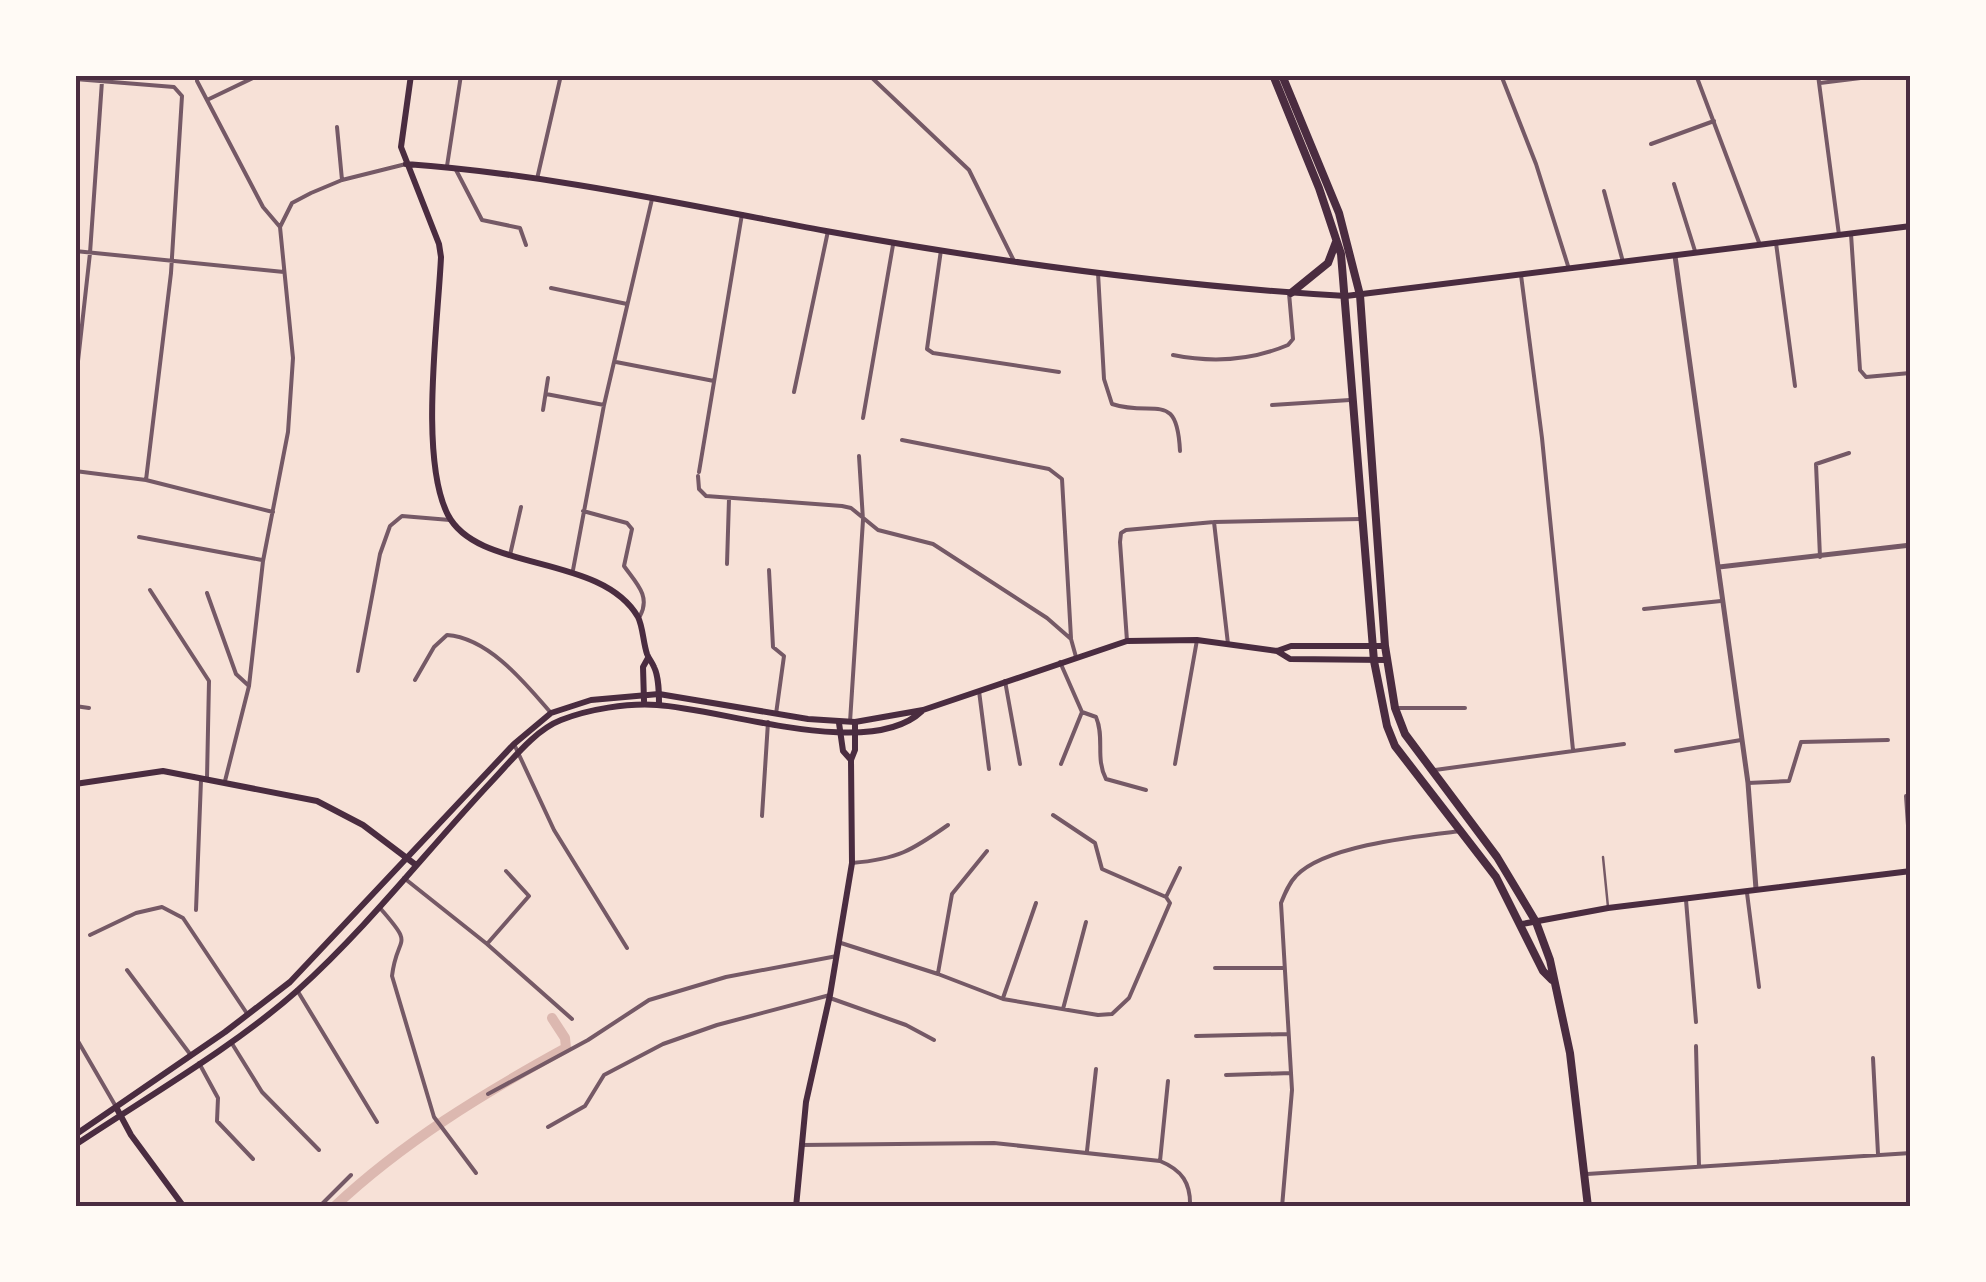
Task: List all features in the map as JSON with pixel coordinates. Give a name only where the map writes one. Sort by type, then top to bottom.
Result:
[{"type":"highway","points":[[1272,75],[1337,240],[1346,296],[1374,661],[1387,726],[1395,746],[1496,878],[1543,971],[1552,980]]},
{"type":"highway","points":[[1282,75],[1339,213],[1360,295],[1386,660],[1395,708],[1404,734],[1497,857],[1536,922],[1550,960],[1570,1053],[1588,1207]]},
{"type":"highway","points":[[1290,293],[1328,263],[1337,240]]},
{"type":"main road","points":[[411,75],[401,147],[440,244],[432,438],[437,485],[450,520],[468,536],[510,555],[598,581],[616,592],[638,618],[654,667],[659,705]]},
{"type":"main road","points":[[406,164],[451,167],[652,198],[828,231],[1098,273],[1346,296],[1911,226]]},
{"type":"main road","points":[[75,1146],[290,982],[514,744],[552,713],[590,700],[659,694],[852,722],[922,710],[1128,642],[1197,640],[1277,651],[1290,659],[1386,660]]},
{"type":"main road","points":[[1277,651],[1291,646],[1385,646]]},
{"type":"main road","points":[[645,704],[643,668],[648,658]]},
{"type":"main road","points":[[75,1135],[199,1063],[298,990],[379,908],[519,753],[557,720],[592,710],[645,704],[840,735],[904,722],[922,710]]},
{"type":"main road","points":[[796,1207],[806,1102],[830,996],[852,863],[850,760],[856,750],[852,722]]},
{"type":"main road","points":[[840,723],[843,751],[850,760]]},
{"type":"main road","points":[[76,784],[163,771],[316,801],[363,826],[416,865]]},
{"type":"main road","points":[[1522,924],[1608,908],[1747,894],[1911,870]]},
{"type":"main road","points":[[118,1111],[130,1135],[184,1207]]},
{"type":"street","points":[[207,100],[258,75]]},
{"type":"street","points":[[461,75],[451,167],[482,220],[520,228],[526,244]]},
{"type":"street","points":[[537,180],[561,75]]},
{"type":"street","points":[[869,75],[968,170],[1014,261]]},
{"type":"street","points":[[1501,75],[1536,164],[1569,269]]},
{"type":"street","points":[[1696,75],[1760,245]]},
{"type":"street","points":[[1818,75],[1840,235]]},
{"type":"street","points":[[1819,84],[1885,75]]},
{"type":"street","points":[[75,79],[174,87],[182,96],[172,263],[146,480]]},
{"type":"street","points":[[75,388],[90,253],[102,81]]},
{"type":"street","points":[[197,81],[263,206],[280,226],[293,358],[288,432],[264,561],[250,686],[225,781]]},
{"type":"street","points":[[1651,144],[1714,122]]},
{"type":"street","points":[[337,127],[342,180]]},
{"type":"street","points":[[280,226],[292,204],[342,180],[406,164]]},
{"type":"street","points":[[1674,184],[1696,253]]},
{"type":"street","points":[[1604,191],[1623,262]]},
{"type":"street","points":[[572,574],[604,405],[652,198]]},
{"type":"street","points":[[742,214],[699,489],[706,496],[851,508],[878,530],[933,544],[1047,618],[1071,639]]},
{"type":"street","points":[[794,392],[828,231]]},
{"type":"street","points":[[1851,234],[1860,370],[1866,376],[1910,373]]},
{"type":"street","points":[[862,418],[894,242]]},
{"type":"street","points":[[1776,243],[1794,386]]},
{"type":"street","points":[[941,250],[928,348],[933,352],[1059,372]]},
{"type":"street","points":[[75,251],[286,272]]},
{"type":"street","points":[[1674,256],[1748,783],[1757,892]]},
{"type":"street","points":[[1098,273],[1104,380],[1112,404],[1128,409],[1164,409],[1170,413],[1179,423],[1180,451]]},
{"type":"street","points":[[1521,275],[1542,438],[1573,750]]},
{"type":"street","points":[[551,288],[628,304]]},
{"type":"street","points":[[1173,355],[1208,362],[1240,359],[1288,344],[1293,339],[1290,293]]},
{"type":"street","points":[[614,362],[714,381]]},
{"type":"street","points":[[543,410],[548,378]]},
{"type":"street","points":[[546,394],[604,405]]},
{"type":"street","points":[[1272,406],[1354,400]]},
{"type":"street","points":[[902,440],[1049,468],[1062,479],[1071,639],[1076,657]]},
{"type":"street","points":[[1820,557],[1816,464],[1848,453]]},
{"type":"street","points":[[852,722],[863,520],[859,456]]},
{"type":"street","points":[[75,471],[146,480],[273,512]]},
{"type":"street","points":[[727,564],[728,498]]},
{"type":"street","points":[[510,555],[521,507]]},
{"type":"street","points":[[582,511],[627,523],[632,529],[624,566],[644,595],[646,606],[638,618]]},
{"type":"street","points":[[358,671],[380,554],[390,526],[402,516],[450,520]]},
{"type":"street","points":[[1128,642],[1121,533],[1214,522],[1363,518]]},
{"type":"street","points":[[1214,522],[1228,644]]},
{"type":"street","points":[[139,536],[264,561]]},
{"type":"street","points":[[1718,567],[1911,545]]},
{"type":"street","points":[[770,570],[773,647],[784,656],[776,714]]},
{"type":"street","points":[[150,590],[209,681],[196,910]]},
{"type":"street","points":[[207,593],[236,674],[250,686]]},
{"type":"street","points":[[1644,609],[1721,601]]},
{"type":"street","points":[[414,680],[434,647],[447,636],[460,636],[476,642],[500,662],[552,713]]},
{"type":"street","points":[[1175,764],[1197,640]]},
{"type":"street","points":[[1060,662],[1082,712],[1061,764]]},
{"type":"street","points":[[1005,681],[1020,764]]},
{"type":"street","points":[[980,691],[989,769]]},
{"type":"street","points":[[75,706],[89,708]]},
{"type":"street","points":[[1395,708],[1465,708]]},
{"type":"street","points":[[1082,712],[1096,717],[1101,728],[1098,764],[1106,779],[1146,790]]},
{"type":"street","points":[[762,816],[768,722]]},
{"type":"street","points":[[1676,751],[1741,740]]},
{"type":"street","points":[[1748,783],[1790,781],[1800,742],[1888,740]]},
{"type":"street","points":[[514,744],[554,830],[627,948]]},
{"type":"street","points":[[1430,770],[1624,744]]},
{"type":"street","points":[[75,798],[76,784]]},
{"type":"street","points":[[1906,796],[1911,870]]},
{"type":"street","points":[[840,942],[1002,998],[1098,1016],[1112,1014],[1129,998],[1171,906],[1166,897],[1102,870],[1095,843],[1053,815]]},
{"type":"street","points":[[852,863],[889,860],[948,825]]},
{"type":"street","points":[[1282,1207],[1290,1074],[1281,903],[1297,874],[1311,864],[1356,848],[1460,831]]},
{"type":"street","points":[[938,974],[952,894],[986,852]]},
{"type":"street","points":[[1166,897],[1180,868]]},
{"type":"street","points":[[487,944],[528,899],[529,893],[506,871]]},
{"type":"street","points":[[404,878],[572,1019]]},
{"type":"street","points":[[1747,894],[1759,987]]},
{"type":"street","points":[[1686,900],[1696,1022]]},
{"type":"street","points":[[1002,998],[1036,903]]},
{"type":"street","points":[[90,935],[136,912],[162,907],[183,918],[248,1015]]},
{"type":"street","points":[[379,908],[402,936],[403,946],[392,976],[434,1117],[476,1173]]},
{"type":"street","points":[[1063,1010],[1086,922]]},
{"type":"street","points":[[488,1094],[588,1040],[649,1000],[726,977],[837,956]]},
{"type":"street","points":[[1215,968],[1284,968]]},
{"type":"street","points":[[127,970],[190,1055]]},
{"type":"street","points":[[298,990],[377,1122]]},
{"type":"street","points":[[548,1126],[585,1106],[604,1074],[663,1044],[717,1025],[830,996],[906,1024],[934,1040]]},
{"type":"street","points":[[1196,1036],[1288,1034]]},
{"type":"street","points":[[75,1036],[118,1111]]},
{"type":"street","points":[[230,1040],[262,1092],[319,1150]]},
{"type":"street","points":[[1696,1046],[1700,1167]]},
{"type":"street","points":[[1873,1058],[1878,1154]]},
{"type":"street","points":[[199,1063],[218,1098],[218,1121],[253,1160]]},
{"type":"street","points":[[1087,1151],[1096,1069]]},
{"type":"street","points":[[1226,1075],[1290,1074]]},
{"type":"street","points":[[1160,1161],[1168,1081]]},
{"type":"street","points":[[801,1145],[994,1143],[1160,1161],[1187,1181],[1190,1207]]},
{"type":"street","points":[[1583,1174],[1911,1153]]},
{"type":"street","points":[[319,1207],[350,1176]]},
{"type":"lane","points":[[1603,857],[1608,908]]},
{"type":"waterway","points":[[334,1207],[445,1120],[566,1048],[565,1038],[552,1018]]}]
